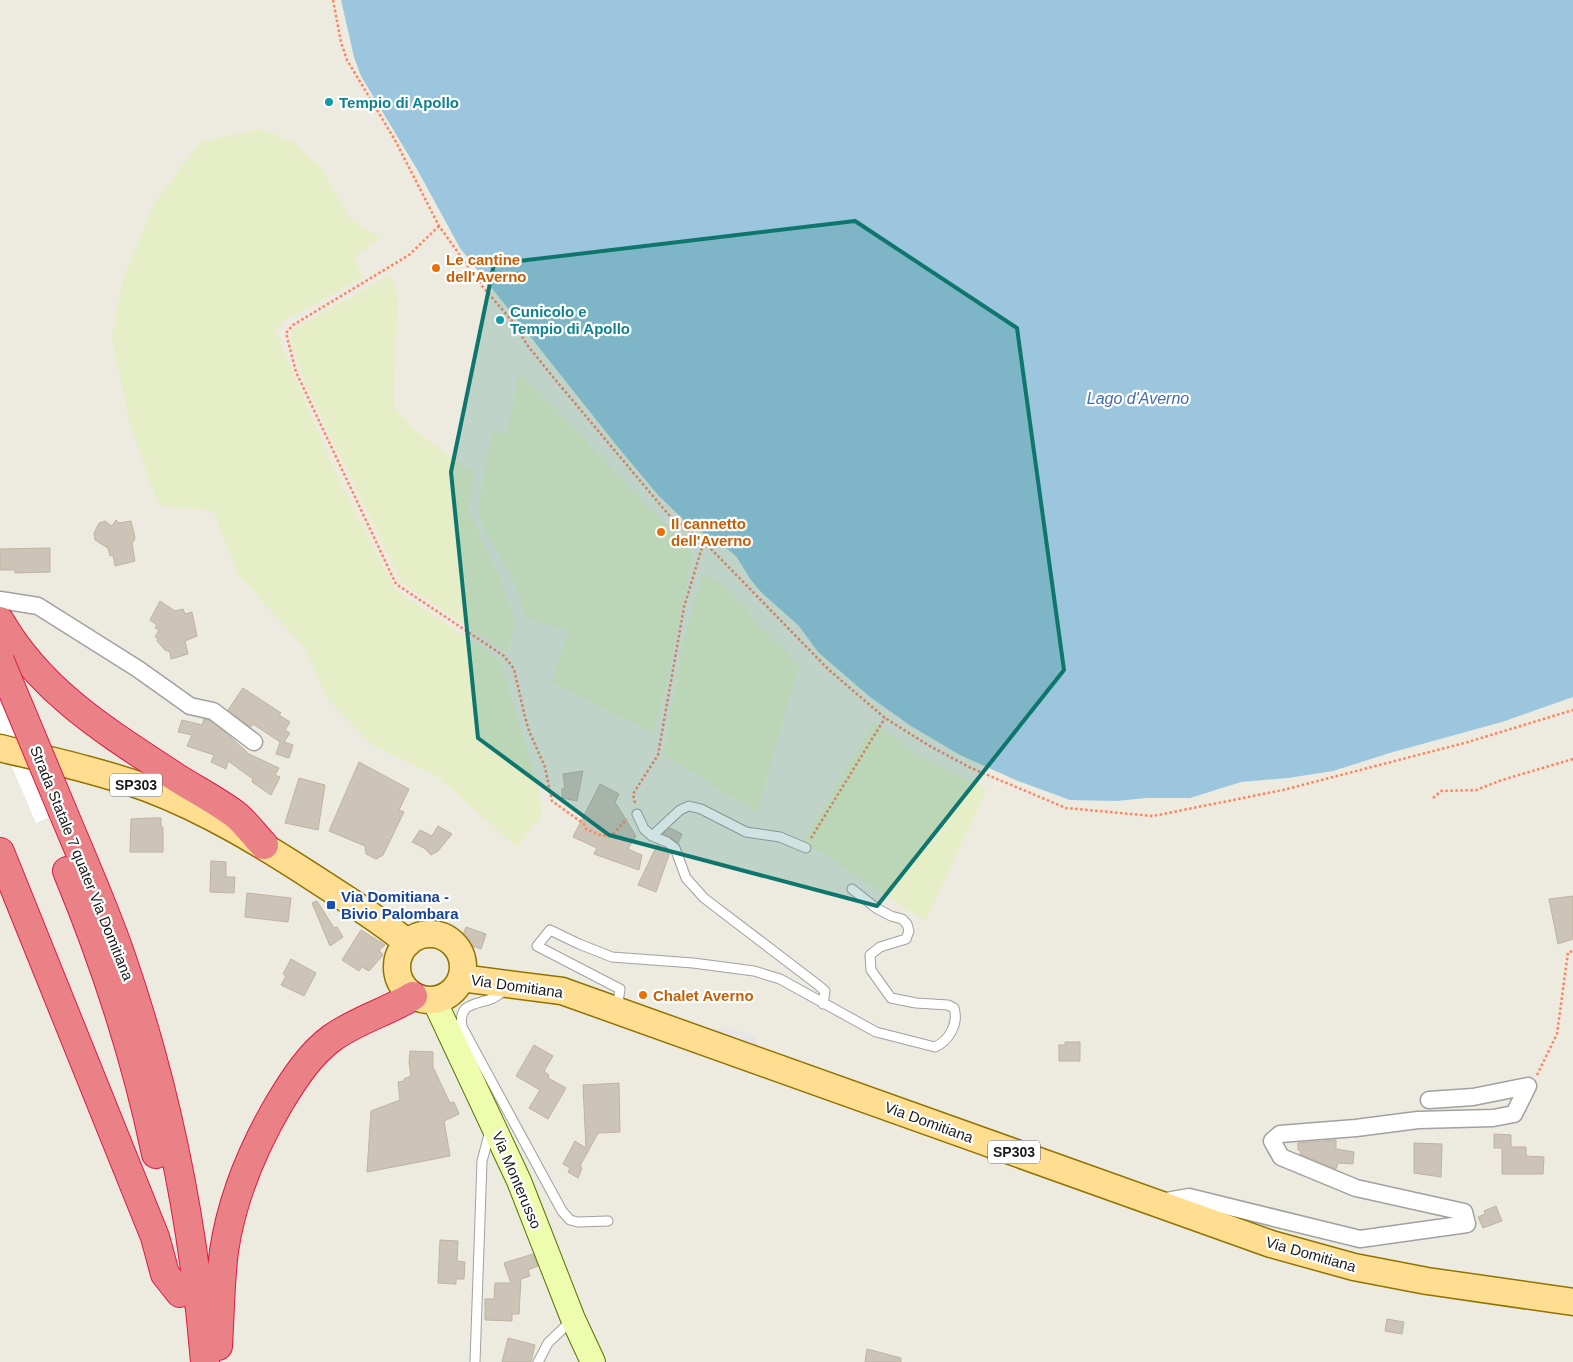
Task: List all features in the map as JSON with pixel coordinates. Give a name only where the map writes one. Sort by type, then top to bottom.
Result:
[{"type":"highway","points":[[0,621],[10,638],[36,671],[68,703],[110,734],[237,816],[264,845]]},
{"type":"highway","name":"Strada Statale 7 quater Via Domitiana","points":[[0,661],[54,815],[136,1071],[152,1132],[168,1207],[180,1293],[186,1362]]},
{"type":"highway","name":"Strada Statale 7 quater Via Domitiana","points":[[0,709],[106,914],[122,960],[164,1097],[196,1266],[205,1362]]},
{"type":"highway","points":[[0,852],[155,1237],[165,1274],[180,1293]]},
{"type":"highway","points":[[217,1362],[222,1273],[226,1242],[236,1197],[264,1130],[292,1082],[320,1047],[349,1028],[424,998]]},
{"type":"main road","name":"SP303","points":[[0,748],[82,768],[146,788],[210,816],[264,845],[386,924],[408,943]]},
{"type":"main road","points":[[432,934],[448,940],[455,946],[462,961],[461,978],[451,993],[424,998],[401,984],[396,966],[402,949],[408,943],[415,938],[432,934]]},
{"type":"main road","name":"Via Domitiana","points":[[461,978],[562,991],[1271,1244],[1354,1267],[1573,1302]]},
{"type":"street","points":[[0,600],[38,606],[138,669],[190,706],[213,711],[254,742]]},
{"type":"street","name":"Via Monterusso","points":[[424,998],[492,1123],[519,1180],[574,1319],[594,1362]]},
{"type":"street","points":[[1429,1100],[1473,1098],[1528,1086]]},
{"type":"street","points":[[1156,1203],[1188,1197],[1360,1239],[1467,1224],[1464,1212],[1356,1188],[1281,1157],[1272,1141],[1280,1134],[1356,1128],[1418,1120],[1493,1118],[1514,1114],[1528,1086]]},
{"type":"lane","points":[[652,836],[680,810],[689,806],[701,809],[746,832],[780,837],[806,848]]},
{"type":"lane","points":[[637,814],[644,829],[652,836],[667,842],[675,848],[686,878],[704,898],[824,992],[823,1004]]},
{"type":"lane","points":[[617,1010],[620,989],[536,946],[550,930],[612,957],[693,963],[754,971],[780,979],[876,1032],[935,1047],[943,1044],[949,1037],[956,1015],[954,1008],[948,1005],[916,1003],[891,998],[871,970],[870,955],[880,947],[906,939],[909,931],[907,924],[902,919],[891,916],[876,908],[852,889]]},
{"type":"lane","points":[[504,984],[501,993],[492,999],[475,1002],[464,1010],[461,1018],[462,1026],[562,1211],[570,1220],[578,1222],[608,1221]]},
{"type":"lane","points":[[475,1362],[482,1161],[492,1123]]},
{"type":"lane","points":[[538,1362],[548,1343],[574,1319]]},
{"type":"path","points":[[333,0],[340,42],[347,60],[395,140],[439,226],[482,286],[513,322],[528,346],[668,514],[704,543],[829,670],[885,718],[928,745],[971,768],[1066,808],[1153,816],[1283,790],[1468,742],[1573,710]]},
{"type":"path","points":[[439,226],[410,255],[293,325],[286,333],[288,346],[296,372],[396,584],[504,656],[514,669],[529,731],[546,767],[552,801],[584,824],[586,830],[602,836],[613,834],[625,819],[637,814],[633,794],[658,755],[684,607],[704,543]]},
{"type":"path","points":[[806,848],[885,718]]},
{"type":"path","points":[[1433,798],[1441,791],[1476,790],[1502,780],[1573,759]]},
{"type":"path","points":[[1528,1086],[1540,1072],[1557,1034],[1568,952],[1573,951]]},
{"type":"highlighted area","points":[[855,221],[1017,328],[1064,670],[877,906],[609,835],[478,738],[451,472],[494,264]]},
{"type":"green space","points":[[263,129],[295,144],[321,167],[350,219],[380,238],[355,257],[362,278],[284,321],[275,331],[336,473],[395,590],[500,660],[539,789],[542,815],[517,847],[439,778],[372,745],[328,699],[304,647],[238,574],[213,511],[162,506],[154,494],[129,420],[112,338],[123,278],[154,204],[200,142]]},
{"type":"green space","points":[[391,275],[398,298],[393,406],[418,433],[474,473],[469,512],[500,578],[515,623],[507,653],[402,583],[306,385],[291,343],[293,329]]},
{"type":"green space","points":[[520,372],[693,554],[666,686],[653,733],[552,682],[568,631],[526,617],[512,575],[487,536],[478,510],[492,431],[506,434]]},
{"type":"green space","points":[[702,574],[723,583],[760,626],[799,664],[757,812],[664,755],[683,643]]},
{"type":"green space","points":[[874,721],[913,753],[987,789],[925,921],[804,841]]},
{"type":"shaded area","points":[[727,1027],[754,1035],[762,1054],[700,1032]]},
{"type":"water","name":"Lago d'Averno","points":[[341,0],[1573,0],[1573,697],[1502,722],[1393,752],[1333,771],[1288,778],[1241,782],[1190,798],[1146,798],[1117,801],[1070,800],[1018,781],[960,755],[911,726],[870,697],[818,652],[799,626],[761,592],[736,556],[716,540],[689,525],[658,495],[617,446],[460,248],[418,171],[361,76],[354,57]]},
{"type":"pier","points":[[0,606],[10,654],[73,807],[36,823],[0,739]]},
{"type":"building","points":[[116,520],[119,523],[131,521],[135,538],[132,544],[135,561],[115,566],[113,555],[110,556],[108,548],[95,540],[94,533],[99,523],[105,521],[112,526]]},
{"type":"building","points":[[50,548],[50,572],[15,573],[15,570],[0,570],[0,549]]},
{"type":"building","points":[[160,601],[175,611],[183,609],[185,614],[192,612],[197,636],[185,641],[188,654],[171,659],[170,652],[165,650],[157,641],[158,638],[155,637],[159,630],[155,628],[157,625],[150,620]]},
{"type":"building","points":[[243,688],[281,713],[279,715],[290,722],[285,730],[290,733],[284,742],[293,745],[289,758],[276,754],[280,742],[253,724],[251,727],[228,710]]},
{"type":"building","points":[[204,719],[209,720],[224,731],[249,754],[279,768],[275,775],[280,777],[271,795],[252,782],[253,779],[228,761],[226,769],[211,762],[214,755],[187,746],[192,735],[178,732],[182,720],[202,725]]},
{"type":"building","points":[[359,762],[409,789],[399,810],[404,812],[383,855],[376,859],[366,854],[365,846],[329,831]]},
{"type":"building","points":[[583,771],[577,801],[562,798],[562,789],[565,788],[563,774]]},
{"type":"building","points":[[299,778],[325,785],[318,830],[285,823]]},
{"type":"building","points":[[600,784],[619,794],[615,802],[636,836],[628,849],[642,855],[639,870],[594,854],[597,848],[573,837]]},
{"type":"building","points":[[161,818],[163,852],[130,852],[131,819]]},
{"type":"building","points":[[438,826],[452,834],[438,851],[431,855],[424,848],[412,842],[420,830],[432,836]]},
{"type":"building","points":[[670,828],[682,834],[678,843],[663,834]]},
{"type":"building","points":[[657,845],[670,852],[656,892],[638,885]]},
{"type":"building","points":[[211,861],[226,862],[226,877],[235,877],[234,893],[210,892]]},
{"type":"building","points":[[247,893],[291,898],[288,922],[245,917]]},
{"type":"building","points":[[1573,896],[1573,939],[1558,944],[1549,899]]},
{"type":"building","points":[[317,901],[334,928],[337,927],[343,937],[330,946],[312,903]]},
{"type":"building","points":[[466,927],[486,934],[481,949],[460,942]]},
{"type":"building","points":[[361,930],[385,945],[379,950],[383,955],[369,971],[362,967],[359,971],[342,960]]},
{"type":"building","points":[[291,959],[316,973],[304,996],[281,985],[286,976],[283,974]]},
{"type":"building","points":[[1065,1042],[1080,1042],[1080,1061],[1059,1061],[1059,1045],[1065,1045]]},
{"type":"building","points":[[534,1045],[553,1056],[544,1071],[549,1075],[548,1078],[566,1088],[548,1119],[529,1108],[540,1090],[516,1076]]},
{"type":"building","points":[[410,1051],[433,1052],[433,1067],[450,1103],[454,1102],[459,1114],[444,1121],[450,1156],[367,1172],[371,1111],[400,1100],[398,1082],[404,1081],[404,1079],[411,1076]]},
{"type":"building","points":[[619,1083],[620,1132],[598,1133],[580,1166],[582,1168],[578,1178],[568,1172],[570,1168],[563,1164],[575,1141],[586,1148],[583,1085]]},
{"type":"building","points":[[1494,1134],[1511,1135],[1511,1147],[1526,1147],[1526,1156],[1544,1157],[1543,1174],[1502,1174],[1502,1148],[1494,1148]]},
{"type":"building","points":[[1336,1140],[1336,1149],[1354,1152],[1353,1164],[1338,1163],[1336,1169],[1300,1154],[1301,1151],[1298,1150],[1298,1143]]},
{"type":"building","points":[[1414,1143],[1442,1144],[1441,1177],[1414,1173]]},
{"type":"building","points":[[1496,1206],[1502,1221],[1483,1228],[1478,1217],[1485,1214],[1484,1211]]},
{"type":"building","points":[[440,1240],[458,1241],[457,1261],[465,1262],[464,1279],[456,1279],[456,1284],[438,1283]]},
{"type":"building","points":[[533,1254],[538,1266],[528,1270],[530,1276],[521,1279],[519,1314],[512,1314],[512,1321],[485,1320],[485,1299],[494,1299],[495,1283],[511,1283],[504,1263]]},
{"type":"building","points":[[1387,1319],[1404,1322],[1402,1334],[1385,1331]]},
{"type":"building","points":[[508,1338],[535,1345],[531,1362],[502,1362]]},
{"type":"building","points":[[867,1349],[901,1358],[901,1362],[865,1362]]},
{"type":"place","name":"Tempio di Apollo","points":[[329,102]]},
{"type":"place","name":"Le cantine dell'Averno","points":[[436,268]]},
{"type":"place","name":"Cunicolo e Tempio di Apollo","points":[[500,320]]},
{"type":"place","name":"Il cannetto dell'Averno","points":[[661,532]]},
{"type":"place","name":"Via Domitiana - Bivio Palombara","points":[[331,905]]},
{"type":"place","name":"Chalet Averno","points":[[643,995]]}]
